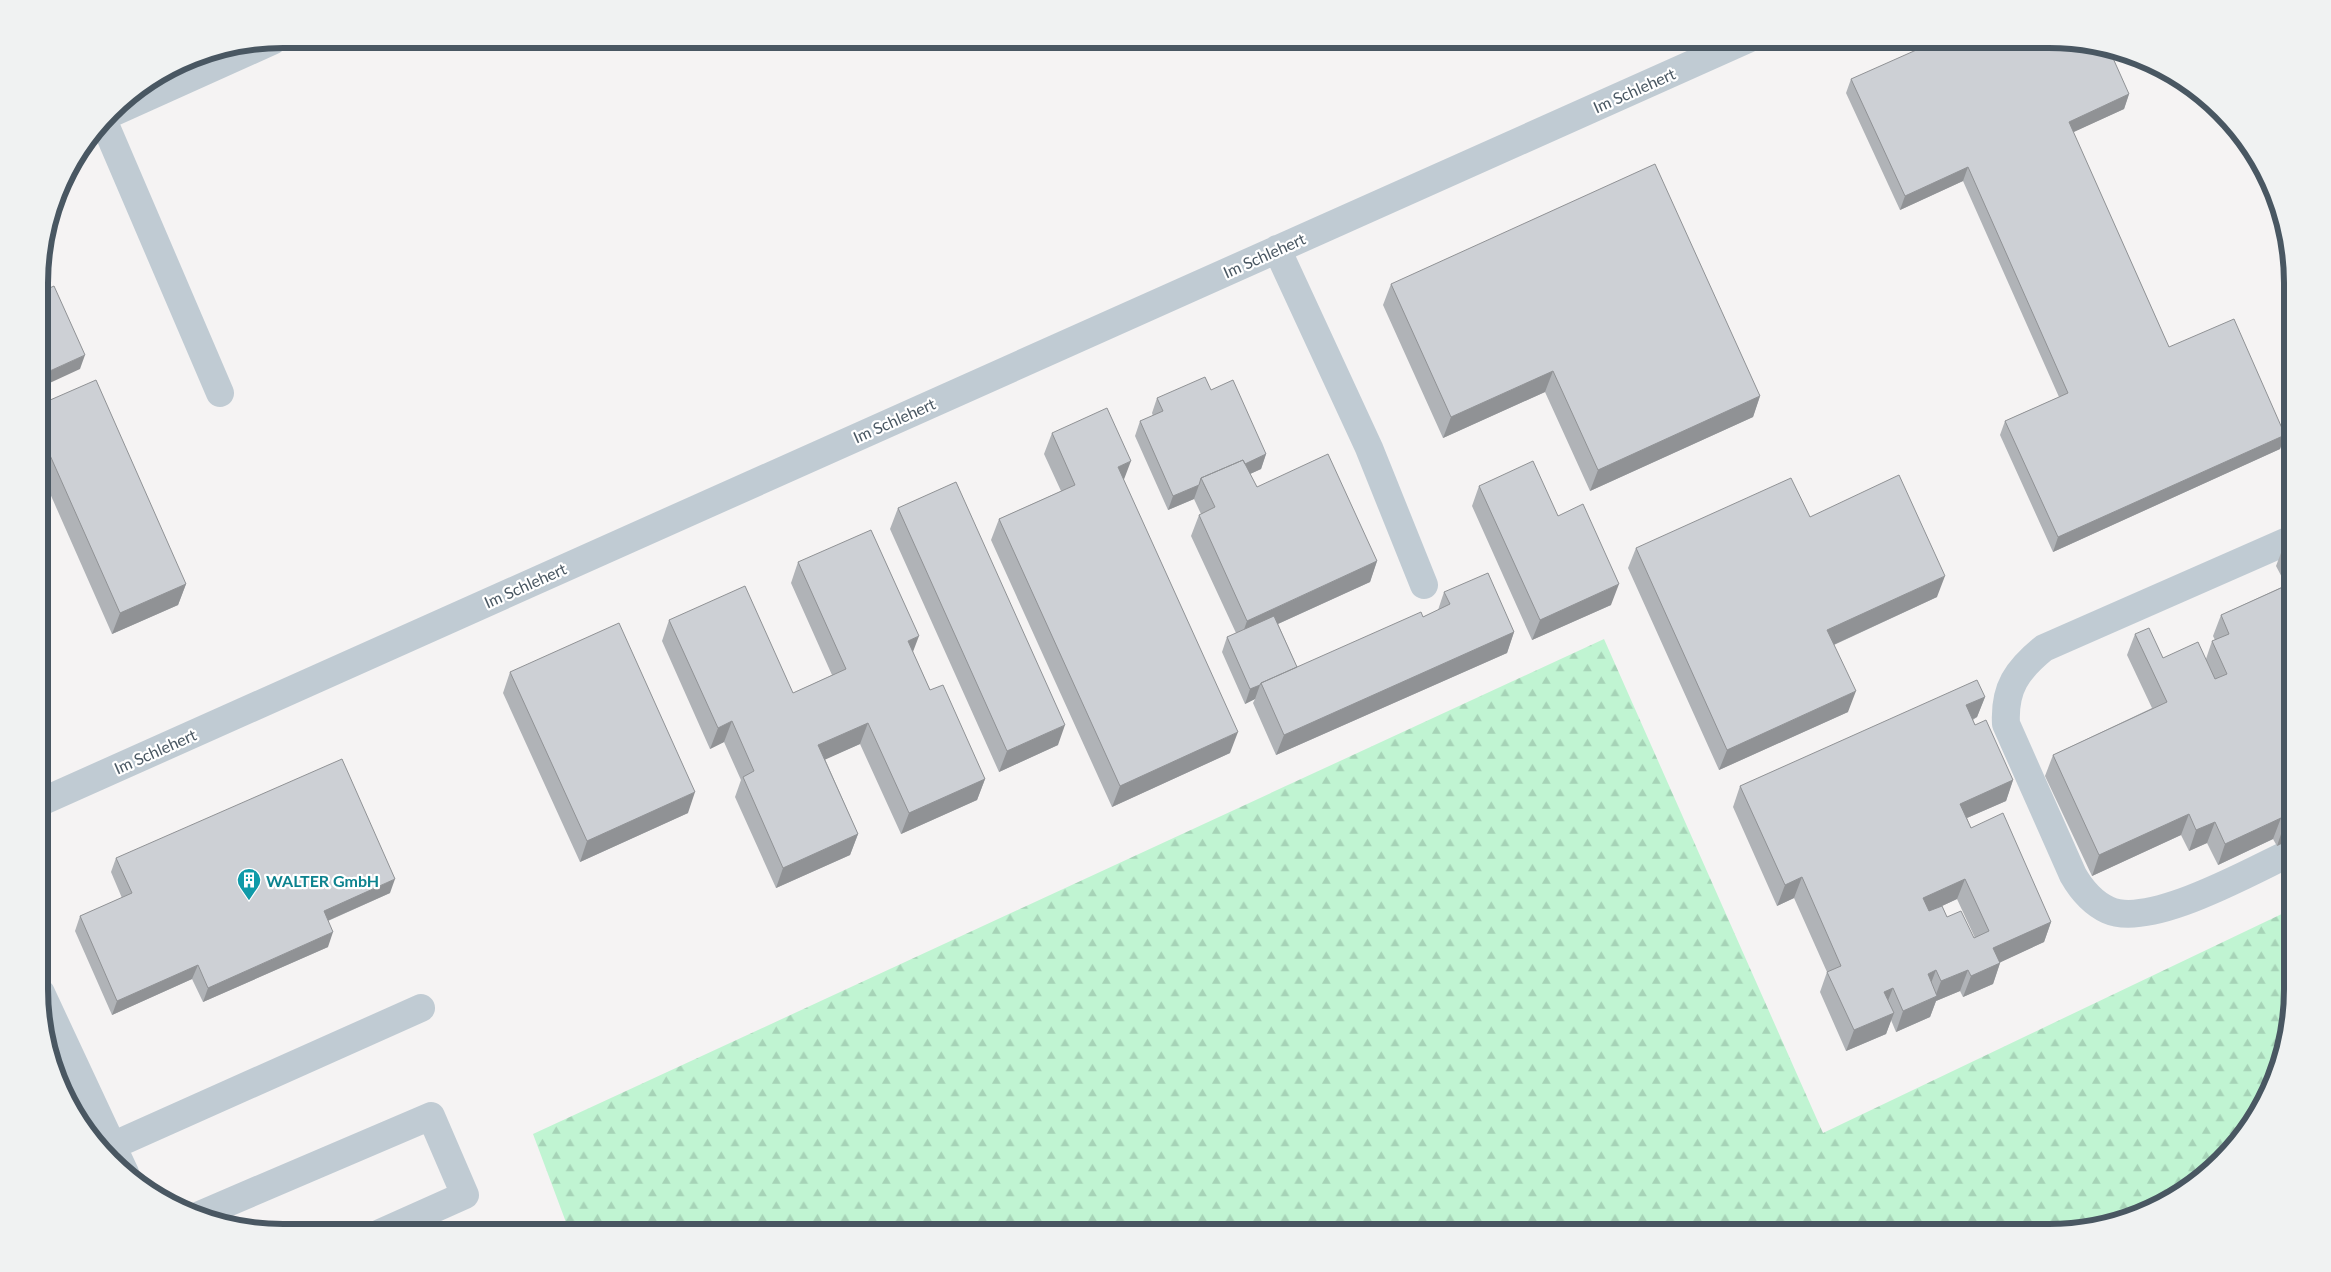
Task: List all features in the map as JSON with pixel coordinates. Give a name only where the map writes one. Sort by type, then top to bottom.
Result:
[{"type":"street","name":"Im Schlehert","points":[[48,799],[1728,48]]},
{"type":"street","points":[[129,106],[252,50]]},
{"type":"street","points":[[106,128],[220,393]]},
{"type":"street","points":[[1277,249],[1369,448],[1424,585]]},
{"type":"street","points":[[2284,543],[2044,648],[2027,662],[2012,684],[2005,705],[2006,724],[2073,875],[2082,891],[2108,910],[2122,913],[2138,913],[2173,907],[2284,856]]},
{"type":"street","points":[[112,1146],[421,1008]]},
{"type":"street","points":[[49,1010],[117,1157]]},
{"type":"street","points":[[207,1212],[431,1116],[465,1195],[400,1224]]},
{"type":"green space","points":[[1604,639],[1823,1133],[2284,913],[2284,989],[2279,1035],[2266,1079],[2244,1120],[2215,1156],[2179,1185],[2138,1207],[2094,1220],[2079,1222],[2063,1224],[567,1224],[533,1134]]},
{"type":"building","points":[[1921,48],[2063,48],[2094,52],[2112,57],[2129,94],[2069,122],[2169,347],[2234,319],[2284,435],[2058,537],[2005,421],[2068,393],[1968,167],[1905,196],[1851,79]]},
{"type":"building","points":[[1655,164],[1760,396],[1598,470],[1553,371],[1451,417],[1391,284]]},
{"type":"building","points":[[54,286],[85,355],[48,372],[48,289]]},
{"type":"building","points":[[1205,377],[1211,390],[1233,380],[1266,454],[1245,464],[1243,460],[1201,478],[1199,485],[1173,496],[1140,421],[1163,411],[1157,398]]},
{"type":"building","points":[[96,380],[186,584],[120,613],[48,451],[48,401]]},
{"type":"building","points":[[1107,408],[1131,461],[1118,467],[1238,732],[1120,786],[999,519],[1075,485],[1052,433]]},
{"type":"building","points":[[1328,454],[1377,561],[1247,621],[1199,515],[1215,507],[1201,478],[1243,460],[1257,487]]},
{"type":"building","points":[[1533,461],[1558,516],[1583,504],[1619,584],[1540,620],[1479,486]]},
{"type":"building","points":[[1899,475],[1945,576],[1827,630],[1856,691],[1727,750],[1636,548],[1791,478],[1810,517]]},
{"type":"building","points":[[956,482],[1065,725],[1007,751],[898,508]]},
{"type":"building","points":[[871,530],[919,636],[908,641],[930,690],[943,685],[985,779],[909,813],[868,723],[818,745],[858,834],[783,868],[743,777],[754,771],[732,721],[718,728],[669,620],[745,586],[793,693],[846,669],[798,562]]},
{"type":"building","points":[[1488,573],[1514,632],[1284,735],[1261,683],[1421,612],[1423,617],[1450,604],[1444,592]]},
{"type":"building","points":[[2284,587],[2284,825],[2281,818],[2225,844],[2215,822],[2196,830],[2189,814],[2099,855],[2053,755],[2167,702],[2135,634],[2149,628],[2163,658],[2198,642],[2215,679],[2227,674],[2212,641],[2229,634],[2221,615]]},
{"type":"building","points":[[1274,616],[1297,667],[1250,689],[1227,637]]},
{"type":"building","points":[[619,623],[695,792],[587,841],[510,672]]},
{"type":"building","points":[[1977,680],[1985,697],[1966,705],[1975,725],[1986,720],[2013,780],[1960,804],[1971,828],[2003,813],[2051,922],[1993,948],[2000,963],[1971,976],[1968,970],[1941,981],[1936,970],[1928,974],[1937,996],[1903,1011],[1893,988],[1884,992],[1894,1013],[1854,1030],[1827,972],[1841,966],[1802,877],[1785,885],[1740,786]],"holes":[[[1965,879],[1989,931],[1974,938],[1961,911],[1947,917],[1942,906],[1929,911],[1923,898]]]},
{"type":"building","name":"WALTER GmbH","points":[[342,759],[395,879],[324,911],[333,932],[208,988],[198,965],[117,1001],[80,916],[132,893],[116,858]]},
{"type":"place","name":"WALTER GmbH","points":[[249,901]]}]
